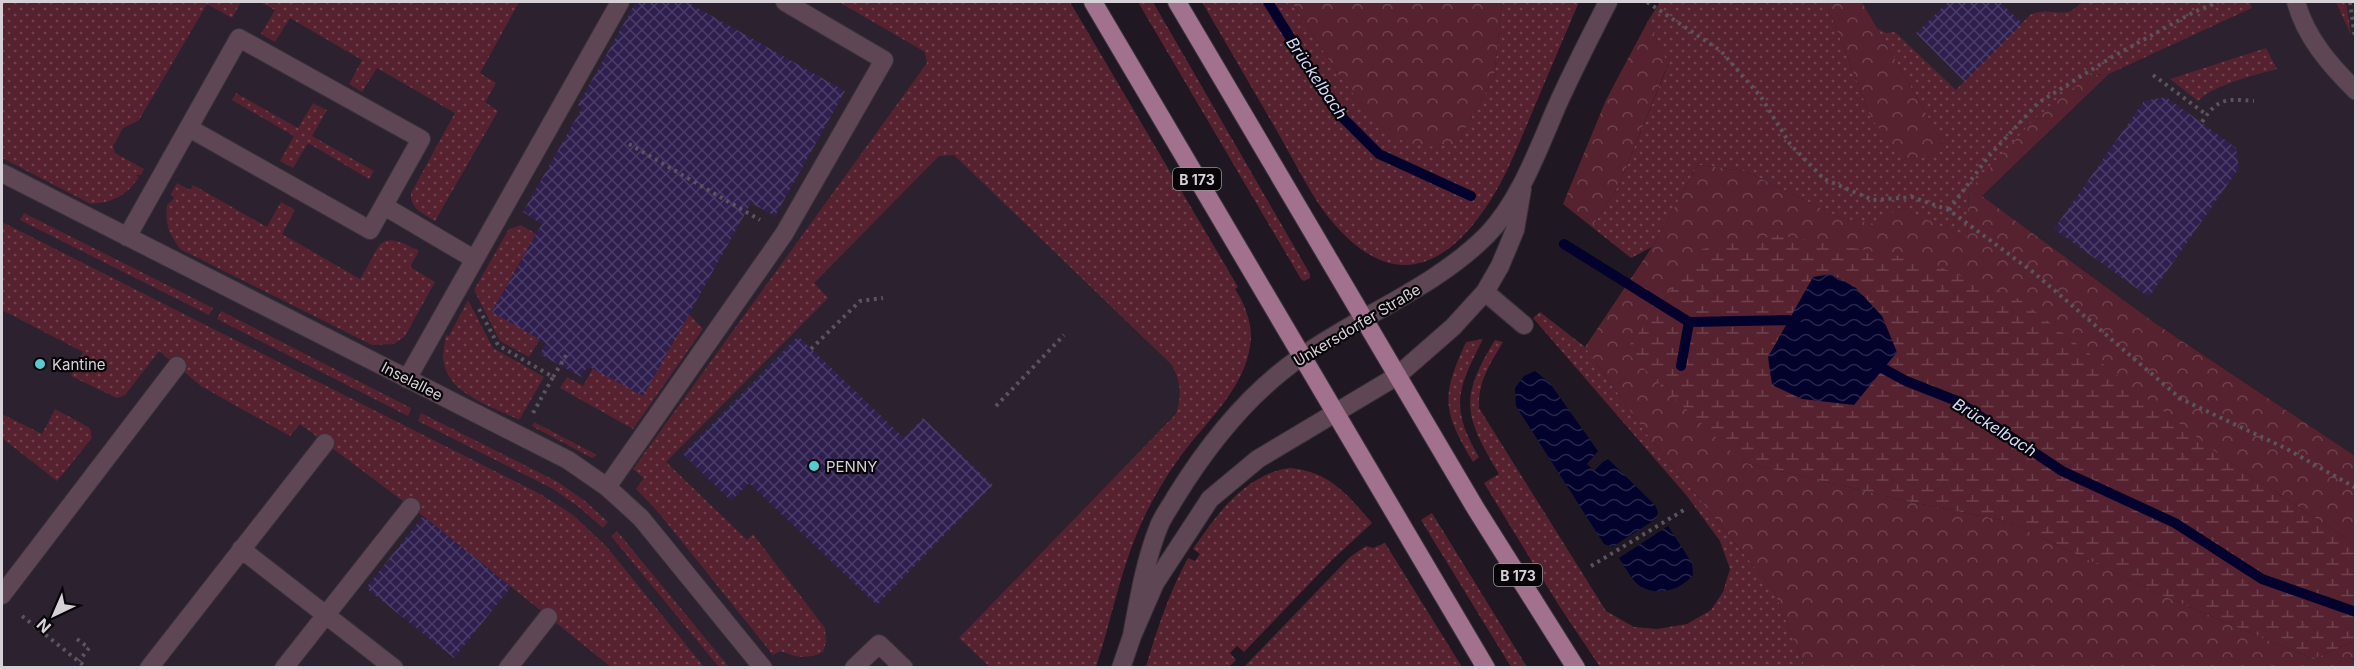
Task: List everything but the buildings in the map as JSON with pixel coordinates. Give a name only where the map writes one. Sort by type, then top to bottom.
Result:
[{"type":"main road","name":"B 173","points":[[1093,2],[1486,668]]},
{"type":"main road","name":"B 173","points":[[1177,2],[1476,509],[1576,668]]},
{"type":"street","points":[[406,379],[620,2]]},
{"type":"street","points":[[607,487],[784,234],[884,60],[785,2]]},
{"type":"street","name":"Unkersdorfer Straße","points":[[1132,636],[1144,571],[1160,524],[1186,481],[1225,430],[1267,384],[1301,357],[1429,281],[1462,258],[1489,232],[1522,184],[1577,62],[1608,2]]},
{"type":"street","points":[[2296,2],[2324,59],[2355,91]]},
{"type":"street","points":[[128,237],[239,38],[421,140],[370,230],[189,128]]},
{"type":"street","name":"Inselallee","points":[[2,173],[567,460],[607,487],[641,518],[763,668]]},
{"type":"street","name":"Unkersdorfer Straße","points":[[1121,668],[1132,636],[1155,584],[1210,499],[1237,474],[1258,459],[1397,376],[1453,327],[1485,292],[1500,266],[1515,230],[1522,184]]},
{"type":"street","points":[[384,206],[474,259]]},
{"type":"street","points":[[1485,292],[1524,325]]},
{"type":"street","points":[[2,595],[177,366]]},
{"type":"street","points":[[149,668],[325,443]]},
{"type":"street","points":[[284,668],[411,507]]},
{"type":"street","points":[[241,549],[394,668]]},
{"type":"street","points":[[508,668],[548,617]]},
{"type":"street","points":[[854,668],[879,644],[904,668]]},
{"type":"path","points":[[1647,2],[1720,51],[1761,97],[1790,144],[1824,179],[1873,200],[1912,197],[1949,210],[2033,273],[2181,399],[2285,448],[2355,488]]},
{"type":"path","points":[[1949,210],[1988,157],[2038,103],[2112,57],[2194,12],[2218,2]]},
{"type":"path","points":[[2350,2],[2355,38]]},
{"type":"path","points":[[2153,75],[2207,115]]},
{"type":"path","points":[[2202,122],[2214,105],[2229,99],[2254,101]]},
{"type":"path","points":[[629,144],[784,234]]},
{"type":"path","points":[[462,280],[498,345],[554,377]]},
{"type":"path","points":[[812,349],[860,301],[883,298]]},
{"type":"path","points":[[996,406],[1064,335]]},
{"type":"path","points":[[543,394],[567,354]]},
{"type":"path","points":[[1591,566],[1684,510]]},
{"type":"path","points":[[19,614],[87,668]]},
{"type":"path","points":[[77,639],[89,648],[78,661]]},
{"type":"shaded area","points":[[2,2],[1030,2],[1225,307],[1084,667],[2,667]]},
{"type":"shaded area","points":[[1862,2],[2177,2],[1947,150]]},
{"type":"shaded area","points":[[2250,2],[2355,2],[2355,456],[2155,323],[1982,196],[2109,74],[2252,8]]},
{"type":"green space","points":[[2,2],[241,2],[232,18],[207,4],[139,120],[123,128],[113,146],[115,153],[144,169],[141,175],[136,175],[139,177],[134,184],[119,197],[91,204],[2,158]]},
{"type":"green space","points":[[260,2],[519,2],[480,73],[496,83],[485,102],[498,111],[435,221],[415,207],[411,193],[455,113],[377,68],[362,92],[349,84],[362,60],[290,18],[275,42],[261,34],[275,10]]},
{"type":"green space","points":[[839,2],[1070,2],[1238,287],[1235,289],[1245,309],[1251,331],[1247,361],[1234,388],[1175,464],[1147,511],[1124,569],[1096,667],[990,667],[959,638],[1176,414],[1180,395],[1179,383],[1172,365],[954,155],[939,156],[814,283],[828,298],[666,462],[747,540],[753,534],[825,628],[826,642],[823,652],[807,657],[780,651],[773,655],[659,513],[636,489],[644,478],[633,469],[927,63],[925,52]]},
{"type":"green space","points":[[1138,2],[1153,2],[1310,274],[1310,278],[1304,281],[1301,279]]},
{"type":"green space","points":[[1202,2],[1292,2],[1338,74],[1456,145],[1494,78],[1502,2],[1579,2],[1512,159],[1490,201],[1471,228],[1451,247],[1430,260],[1409,265],[1388,263],[1366,253],[1345,235],[1323,210]]},
{"type":"green space","points":[[1292,2],[1502,2],[1494,78],[1456,145],[1424,147],[1385,135],[1338,74]]},
{"type":"green space","points":[[1660,2],[1826,2],[1871,118],[1947,150],[1877,28],[1886,33],[1895,32],[1956,90],[2030,15],[2036,13],[2066,12],[2083,2],[2250,2],[2252,8],[2109,74],[2090,75],[1969,191],[1967,238],[1900,208],[1875,225],[1841,218],[1745,171],[1698,165],[1652,247],[1631,258],[1592,227],[1619,185],[1668,65],[1648,21]]},
{"type":"green space","points":[[1826,2],[1862,2],[1947,150],[1906,163],[1871,118]]},
{"type":"green space","points":[[2336,2],[2346,2],[2351,35]]},
{"type":"green space","points":[[1648,21],[1668,64],[1619,185],[1592,227],[1563,204],[1606,100]]},
{"type":"green space","points":[[2266,48],[2277,69],[2224,85],[2198,101],[2170,79]]},
{"type":"green space","points":[[2109,74],[1982,196],[2155,323],[2355,456],[2355,544],[2225,459],[1779,235],[1742,462],[1911,502],[2007,521],[2164,596],[2313,659],[2355,641],[2355,667],[1805,667],[1774,591],[1646,433],[1585,347],[1652,247],[1698,165],[1745,171],[1841,218],[1875,224],[1900,208],[1967,237],[1969,191],[2034,119],[2090,75]]},
{"type":"green space","points":[[236,93],[298,128],[313,103],[327,110],[312,136],[374,171],[369,179],[308,143],[293,168],[280,161],[294,136],[232,100]]},
{"type":"green space","points":[[177,183],[190,190],[193,185],[267,227],[281,202],[295,210],[282,234],[360,279],[381,244],[394,241],[405,244],[419,251],[410,267],[435,282],[405,336],[394,344],[372,345],[180,249],[167,224],[167,205],[174,198],[171,194]]},
{"type":"green space","points":[[24,213],[213,308],[209,315],[20,220]]},
{"type":"green space","points":[[2,222],[542,495],[573,515],[606,546],[704,667],[611,667],[423,516],[300,424],[290,436],[201,386],[159,351],[125,395],[117,398],[71,376],[83,352],[2,310]]},
{"type":"green space","points":[[521,225],[536,234],[492,311],[540,339],[529,357],[500,341],[474,290],[509,229]]},
{"type":"green space","points":[[1779,235],[1922,260],[2019,299],[2225,459],[2355,544],[2355,641],[2313,659],[2164,596],[2007,521],[1911,502],[1742,462],[1625,351],[1702,249]]},
{"type":"green space","points":[[468,300],[493,348],[544,377],[519,420],[484,404],[461,390],[446,370],[443,358],[446,335],[449,336]]},
{"type":"green space","points":[[221,311],[411,408],[408,416],[217,319]]},
{"type":"green space","points":[[1540,312],[1585,347],[1646,433],[1774,591],[1805,667],[1600,667],[1558,604],[1484,483],[1499,474],[1473,422],[1470,408],[1471,393],[1475,378],[1495,340],[1503,342],[1489,365],[1480,389],[1479,408],[1606,611],[1634,627],[1657,629],[1687,624],[1711,610],[1723,592],[1730,569],[1720,541],[1687,496],[1533,318]]},
{"type":"green space","points":[[689,314],[703,329],[633,429],[560,388],[567,377],[583,386],[593,368],[643,396]]},
{"type":"green space","points":[[1483,339],[1468,371],[1460,398],[1463,424],[1479,457],[1473,462],[1455,429],[1448,403],[1449,390],[1466,342]]},
{"type":"green space","points":[[55,409],[90,428],[92,438],[57,481],[2,438],[2,414],[42,434]]},
{"type":"green space","points":[[421,413],[558,482],[585,501],[608,522],[603,528],[553,489],[418,421]]},
{"type":"green space","points":[[534,422],[597,455],[592,458],[532,426]]},
{"type":"green space","points":[[1290,468],[1316,474],[1337,486],[1372,523],[1333,559],[1244,652],[1237,646],[1230,653],[1236,660],[1229,667],[1146,667],[1175,584],[1188,558],[1195,561],[1200,554],[1193,549],[1202,536],[1222,510],[1246,487],[1259,478]]},
{"type":"green space","points":[[1432,513],[1527,667],[1511,667],[1421,520]]},
{"type":"green space","points":[[617,531],[729,667],[719,667],[611,536]]},
{"type":"green space","points":[[1385,543],[1462,667],[1244,667],[1350,557],[1366,546],[1373,548]]},
{"type":"water","points":[[1831,274],[1856,288],[1882,316],[1897,352],[1854,405],[1802,399],[1772,385],[1768,357],[1813,277]]},
{"type":"water","points":[[1535,371],[1549,382],[1598,451],[1587,464],[1594,471],[1607,458],[1655,505],[1658,512],[1656,519],[1612,547],[1604,544],[1516,406],[1515,388],[1524,376]]},
{"type":"water","points":[[1668,526],[1692,563],[1693,575],[1681,586],[1673,589],[1649,590],[1635,582],[1619,558]]},
{"type":"waterway","name":"Brückelbach","points":[[1268,2],[1336,111],[1379,154],[1471,196]]},
{"type":"waterway","name":"Brückelbach","points":[[1564,244],[1689,322],[1788,320],[1798,326]]},
{"type":"waterway","points":[[1681,366],[1689,322]]},
{"type":"waterway","name":"Brückelbach","points":[[1871,362],[1906,381],[1957,401],[2062,471],[2175,523],[2262,579],[2356,612]]},
{"type":"place","name":"Kantine","points":[[40,364]]},
{"type":"place","name":"PENNY","points":[[814,466]]}]
